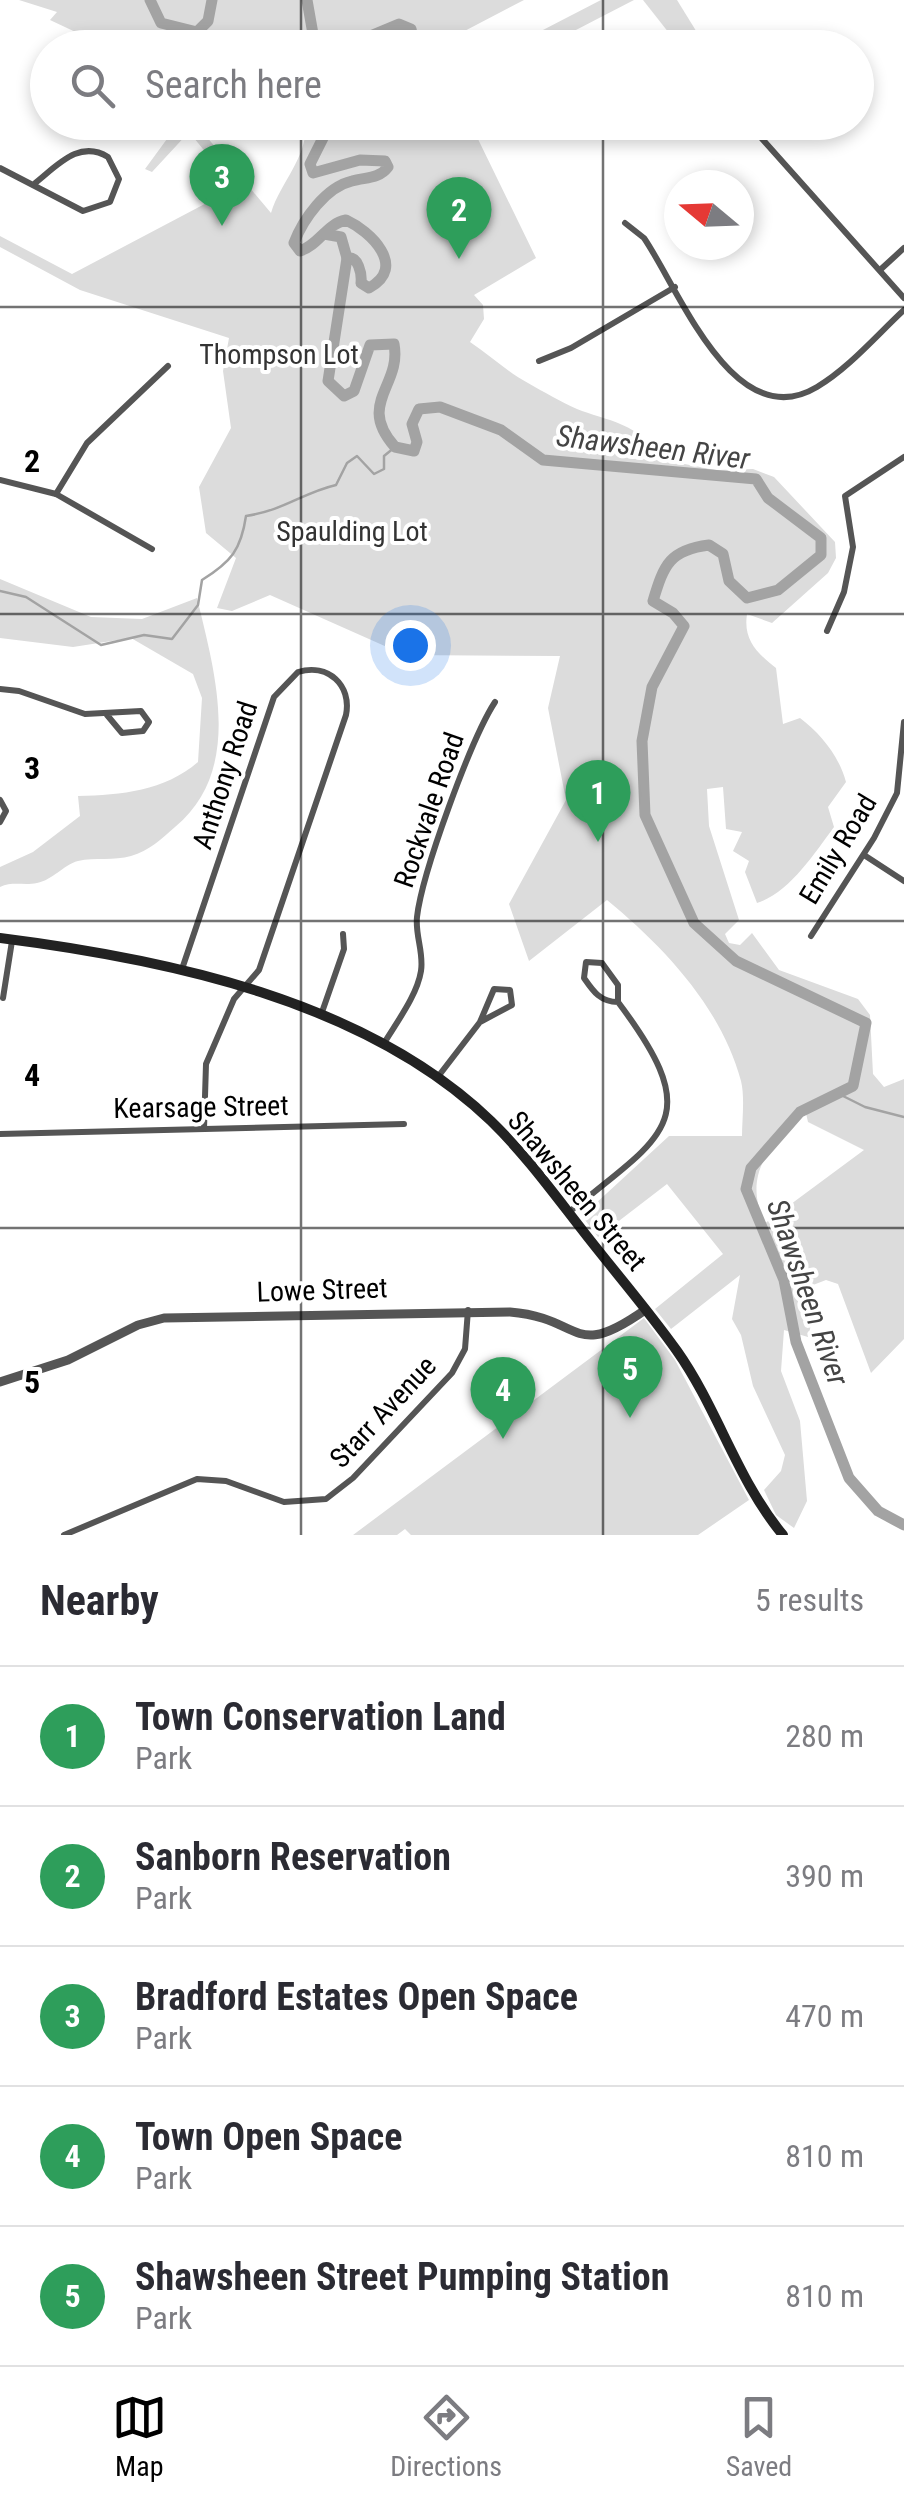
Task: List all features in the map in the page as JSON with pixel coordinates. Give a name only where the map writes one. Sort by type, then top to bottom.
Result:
[{"type":"main road","name":"Shawsheen Street","points":[[6,939],[182,969],[321,1016],[436,1079],[491,1121],[646,1310],[692,1374],[751,1488],[782,1535]]},
{"type":"street","points":[[762,140],[904,298]]},
{"type":"street","points":[[0,168],[74,208],[88,211],[110,202],[119,179],[108,157],[85,150],[72,155],[34,184]]},
{"type":"street","points":[[625,224],[644,238],[725,368],[752,390],[794,396],[820,385],[904,310]]},
{"type":"street","points":[[880,270],[904,248]]},
{"type":"street","points":[[538,361],[570,348],[675,287]]},
{"type":"street","points":[[56,494],[87,443],[168,366]]},
{"type":"street","points":[[828,631],[844,592],[854,547],[843,501],[846,493],[904,456]]},
{"type":"street","points":[[0,480],[56,494],[152,549]]},
{"type":"street","name":"Anthony Road","points":[[182,969],[274,698],[288,677],[316,670],[342,683],[347,693],[346,715],[259,970],[246,988]]},
{"type":"street","points":[[0,689],[19,691],[77,712],[107,715],[141,710],[149,722],[143,731],[126,734],[113,728],[107,715]]},
{"type":"street","name":"Rockvale Road","points":[[382,1046],[418,981],[422,968],[417,916],[423,892],[471,752],[495,702]]},
{"type":"street","name":"Emily Road","points":[[811,936],[864,855],[897,793],[904,722]]},
{"type":"street","points":[[0,800],[6,811],[0,822]]},
{"type":"street","points":[[864,855],[904,881]]},
{"type":"street","points":[[321,1016],[344,949],[343,934]]},
{"type":"street","points":[[3,998],[6,939]]},
{"type":"street","points":[[586,962],[602,963],[610,972],[621,995],[618,1002],[604,1001],[592,989],[584,978],[586,962]]},
{"type":"street","points":[[204,1129],[206,1064],[234,999],[246,988]]},
{"type":"street","points":[[436,1079],[480,1022],[494,989],[510,990],[514,997],[509,1008],[480,1022]]},
{"type":"street","points":[[568,1212],[654,1142],[668,1120],[670,1100],[658,1064],[618,1002]]},
{"type":"street","name":"Kearsage Street","points":[[0,1134],[404,1124]]},
{"type":"street","name":"Lowe Street","points":[[0,1382],[68,1360],[143,1323],[164,1318],[468,1310],[539,1316],[595,1338],[612,1333],[646,1310]]},
{"type":"street","name":"Starr Avenue","points":[[64,1535],[197,1479],[226,1480],[284,1502],[309,1504],[331,1496],[452,1373],[465,1349],[468,1310]]},
{"type":"green space","points":[[19,0],[524,0],[467,30],[71,30],[50,20],[57,12]]},
{"type":"green space","points":[[601,0],[634,0],[576,30],[543,30]]},
{"type":"green space","points":[[643,0],[677,0],[696,30],[667,30]]},
{"type":"green space","points":[[166,140],[182,140],[152,172],[145,169]]},
{"type":"green space","points":[[196,140],[209,140],[271,213],[304,140],[478,140],[536,258],[474,295],[483,305],[484,319],[470,342],[552,397],[633,430],[649,447],[653,458],[716,470],[753,469],[774,477],[835,542],[836,558],[828,573],[772,623],[747,614],[746,623],[753,645],[776,668],[783,724],[800,718],[828,746],[843,772],[846,782],[828,807],[834,827],[790,882],[757,903],[745,872],[749,861],[733,851],[742,832],[726,829],[723,787],[707,789],[709,826],[739,920],[725,934],[729,943],[740,945],[752,933],[779,970],[858,999],[870,1015],[873,1074],[884,1087],[904,1079],[904,1339],[871,1373],[838,1284],[826,1280],[813,1285],[815,1309],[808,1337],[784,1330],[781,1371],[800,1421],[807,1501],[794,1528],[776,1515],[764,1490],[781,1471],[785,1455],[753,1386],[741,1335],[732,1319],[740,1275],[671,1329],[655,1309],[723,1254],[667,1184],[598,1237],[582,1216],[669,1136],[742,1136],[743,1094],[732,1054],[705,1004],[669,958],[607,900],[529,961],[509,904],[566,800],[548,708],[560,656],[405,655],[270,595],[232,611],[217,608],[236,558],[206,533],[199,487],[231,428],[223,371],[229,338],[80,290],[0,247],[0,236],[72,274],[235,188]],"holes":[[[805,1109],[808,1122],[864,1150],[764,1224],[756,1188],[760,1168],[793,1118]]]},
{"type":"green space","points":[[0,579],[91,617],[142,619],[197,598],[211,657],[219,719],[210,778],[196,804],[154,844],[125,857],[78,861],[37,883],[0,887],[0,867],[33,852],[80,816],[78,796],[142,790],[185,772],[198,762],[202,698],[193,674],[131,638],[73,647],[0,638]]},
{"type":"green space","points":[[644,1318],[675,1360],[749,1500],[698,1535],[411,1535],[405,1529],[397,1535],[353,1535]]},
{"type":"waterway","name":"Shawsheen River","points":[[150,0],[161,23],[189,30]]},
{"type":"waterway","name":"Shawsheen River","points":[[199,30],[208,21],[212,0]]},
{"type":"waterway","name":"Shawsheen River","points":[[307,0],[312,30]]},
{"type":"waterway","name":"Shawsheen River","points":[[385,30],[399,24],[411,30]]},
{"type":"waterway","name":"Shawsheen River","points":[[322,140],[310,164],[313,173],[360,160],[385,161],[388,167],[376,176],[333,190],[309,214],[294,243],[300,251],[307,248],[346,220],[365,232],[381,250],[385,270],[369,288],[361,283],[357,262],[347,258],[328,381],[344,396],[354,391],[370,345],[394,344],[395,359],[380,418],[395,447],[414,451],[417,442],[412,424],[419,409],[440,407],[501,430],[543,460],[756,479],[768,498],[821,538],[821,555],[778,590],[747,598],[729,581],[723,554],[709,545],[677,555],[665,568],[653,601],[673,613],[684,626],[652,687],[642,741],[645,815],[694,923],[736,961],[866,1023],[853,1086],[800,1112],[751,1168],[746,1189],[784,1280],[796,1342],[849,1478],[878,1511],[904,1525]]},
{"type":"waterway","name":"Shawsheen River","points":[[324,234],[341,237],[347,258]]},
{"type":"waterway","points":[[0,591],[26,597],[101,645],[144,635],[172,639],[198,605],[202,580],[233,554],[246,516],[336,485],[347,463],[357,456],[374,474],[384,469],[384,456],[395,447]]},
{"type":"waterway","points":[[841,1095],[865,1107],[904,1117]]},
{"type":"place","name":"Bradford Estates Open Space","points":[[222,226]]},
{"type":"place","name":"Sanborn Reservation","points":[[459,259]]},
{"type":"place","name":"Town Conservation Land","points":[[598,842]]},
{"type":"place","name":"Shawsheen Street Pumping Station","points":[[630,1418]]},
{"type":"place","name":"Town Open Space","points":[[503,1439]]},
{"type":"park label","name":"Thompson Lot","points":[[279,354]]},
{"type":"park label","name":"Spaulding Lot","points":[[352,531]]}]
